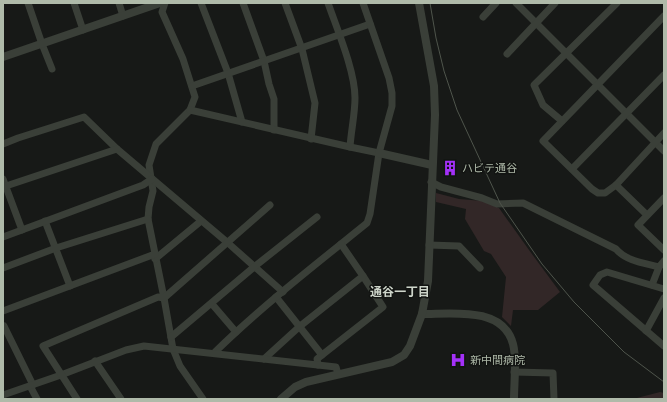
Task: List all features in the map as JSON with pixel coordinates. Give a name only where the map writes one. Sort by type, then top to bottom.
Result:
[{"type":"street","points":[[28,3],[52,69]]},
{"type":"street","points":[[74,3],[83,30]]},
{"type":"street","points":[[119,3],[123,16]]},
{"type":"street","points":[[3,57],[160,3]]},
{"type":"street","points":[[165,3],[162,12],[183,59],[195,97],[190,110],[156,144],[149,165],[153,191],[148,219],[173,349],[180,366],[202,399]]},
{"type":"street","points":[[201,3],[228,73],[242,122]]},
{"type":"street","points":[[243,3],[264,61],[274,99],[274,130]]},
{"type":"street","points":[[285,3],[302,49],[315,103],[311,138]]},
{"type":"street","points":[[328,3],[340,35],[351,74],[355,97],[350,147]]},
{"type":"street","points":[[214,353],[276,297],[367,223],[370,214],[379,153],[392,106],[392,93],[389,78],[363,3]]},
{"type":"street","points":[[281,399],[295,387],[306,382],[392,362],[404,355],[410,346],[422,314],[428,281],[431,182],[435,121],[434,86],[419,3]]},
{"type":"street","points":[[483,17],[496,3]]},
{"type":"street","points":[[516,3],[664,151]]},
{"type":"street","points":[[507,54],[535,22],[555,3]]},
{"type":"street","points":[[562,121],[543,105],[534,85],[617,3]]},
{"type":"street","points":[[664,16],[543,141],[592,189],[598,193],[606,193],[616,185],[664,133]]},
{"type":"street","points":[[192,86],[302,49],[370,24]]},
{"type":"street","points":[[572,170],[664,75]]},
{"type":"street","points":[[190,110],[432,165]]},
{"type":"street","points":[[3,144],[84,117],[117,149],[228,243],[283,292]]},
{"type":"street","points":[[22,230],[4,184],[117,149]]},
{"type":"street","points":[[3,237],[143,185],[152,179]]},
{"type":"street","points":[[431,182],[446,189],[482,198],[497,204],[523,203],[616,249],[620,254],[635,261],[662,264],[652,285]]},
{"type":"street","points":[[616,185],[647,215]]},
{"type":"street","points":[[664,198],[638,225],[664,250]]},
{"type":"street","points":[[164,298],[270,205]]},
{"type":"street","points":[[171,337],[212,304],[254,267],[317,217]]},
{"type":"street","points":[[3,268],[56,248],[148,219]]},
{"type":"street","points":[[45,221],[70,286]]},
{"type":"street","points":[[3,311],[155,256],[202,221]]},
{"type":"street","points":[[318,365],[317,359],[383,307],[341,244]]},
{"type":"street","points":[[429,245],[459,246],[480,268]]},
{"type":"street","points":[[664,289],[607,272],[600,275],[593,285],[664,346]]},
{"type":"street","points":[[264,359],[299,327],[363,276]]},
{"type":"street","points":[[77,399],[43,346],[158,297],[164,298]]},
{"type":"street","points":[[276,297],[322,355]]},
{"type":"street","points":[[646,331],[664,298]]},
{"type":"street","points":[[212,304],[236,332]]},
{"type":"street","points":[[422,314],[475,314],[490,317],[497,321],[509,334],[513,344],[514,399]]},
{"type":"street","points":[[4,326],[37,399]]},
{"type":"street","points":[[3,395],[126,350],[144,346],[336,367],[338,374]]},
{"type":"street","points":[[95,361],[121,399]]},
{"type":"street","points":[[514,372],[553,373],[554,399]]},
{"type":"shaded area","points":[[436,193],[459,199],[483,201],[499,208],[560,292],[538,310],[513,310],[511,326],[502,317],[506,277],[491,254],[484,251],[465,219],[466,209],[436,202]]},
{"type":"shaded area","points":[[660,392],[664,393],[664,399],[633,399]]},
{"type":"tram line","points":[[430,3],[444,71],[457,110],[500,203],[542,264],[574,302],[624,352],[664,382]]},
{"type":"place","name":"ハビテ通谷","points":[[450,168]]},
{"type":"place","name":"新中間病院","points":[[458,360]]},
{"type":"district","name":"通谷一丁目","points":[[400,291]]}]
